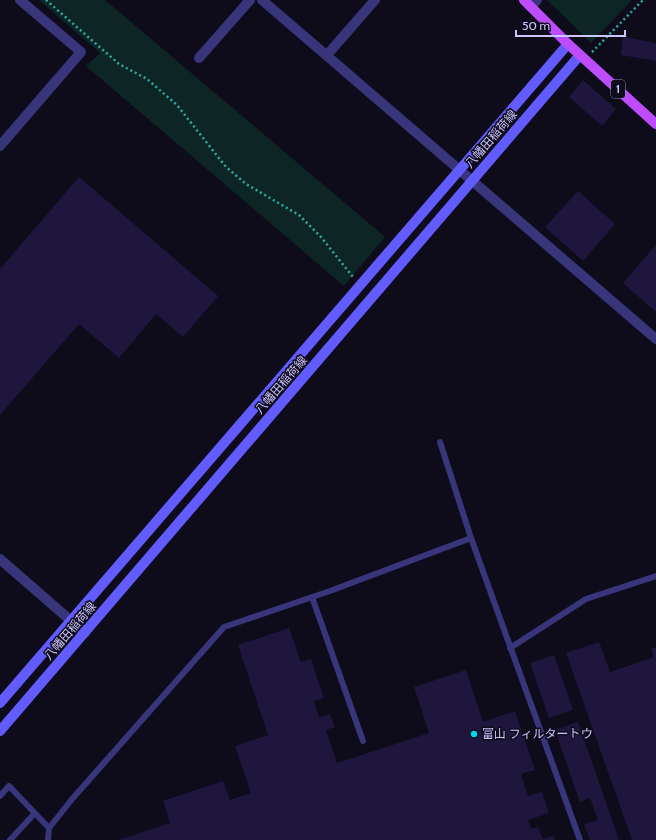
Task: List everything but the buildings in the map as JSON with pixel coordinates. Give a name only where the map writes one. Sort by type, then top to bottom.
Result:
[{"type":"main road","name":"1","points":[[531,2],[568,44],[656,124]]},
{"type":"main road","name":"八幡田稲荷線","points":[[0,703],[568,44]]},
{"type":"main road","name":"八幡田稲荷線","points":[[0,731],[580,55]]},
{"type":"street","points":[[0,146],[81,52],[20,0]]},
{"type":"street","points":[[199,58],[250,0]]},
{"type":"street","points":[[262,0],[656,339]]},
{"type":"street","points":[[327,55],[375,0]]},
{"type":"street","points":[[0,559],[85,633]]},
{"type":"lane","points":[[440,442],[471,538],[580,840]]},
{"type":"lane","points":[[48,840],[49,828],[224,627],[312,597],[471,538]]},
{"type":"lane","points":[[510,648],[586,599],[656,576]]},
{"type":"lane","points":[[312,597],[363,741]]},
{"type":"lane","points":[[0,796],[9,786],[34,814],[49,828]]},
{"type":"lane","points":[[10,840],[34,814]]},
{"type":"path","points":[[46,0],[119,64],[147,79],[177,106],[226,167],[246,184],[299,216],[321,237],[360,286]]},
{"type":"path","points":[[580,55],[592,52],[642,0]]},
{"type":"green space","points":[[39,0],[105,0],[385,237],[344,286],[86,66],[100,53]]},
{"type":"green space","points":[[547,0],[630,0],[631,1],[591,43]]},
{"type":"place","name":"富山 フィルタートウ","points":[[474,734]]}]
